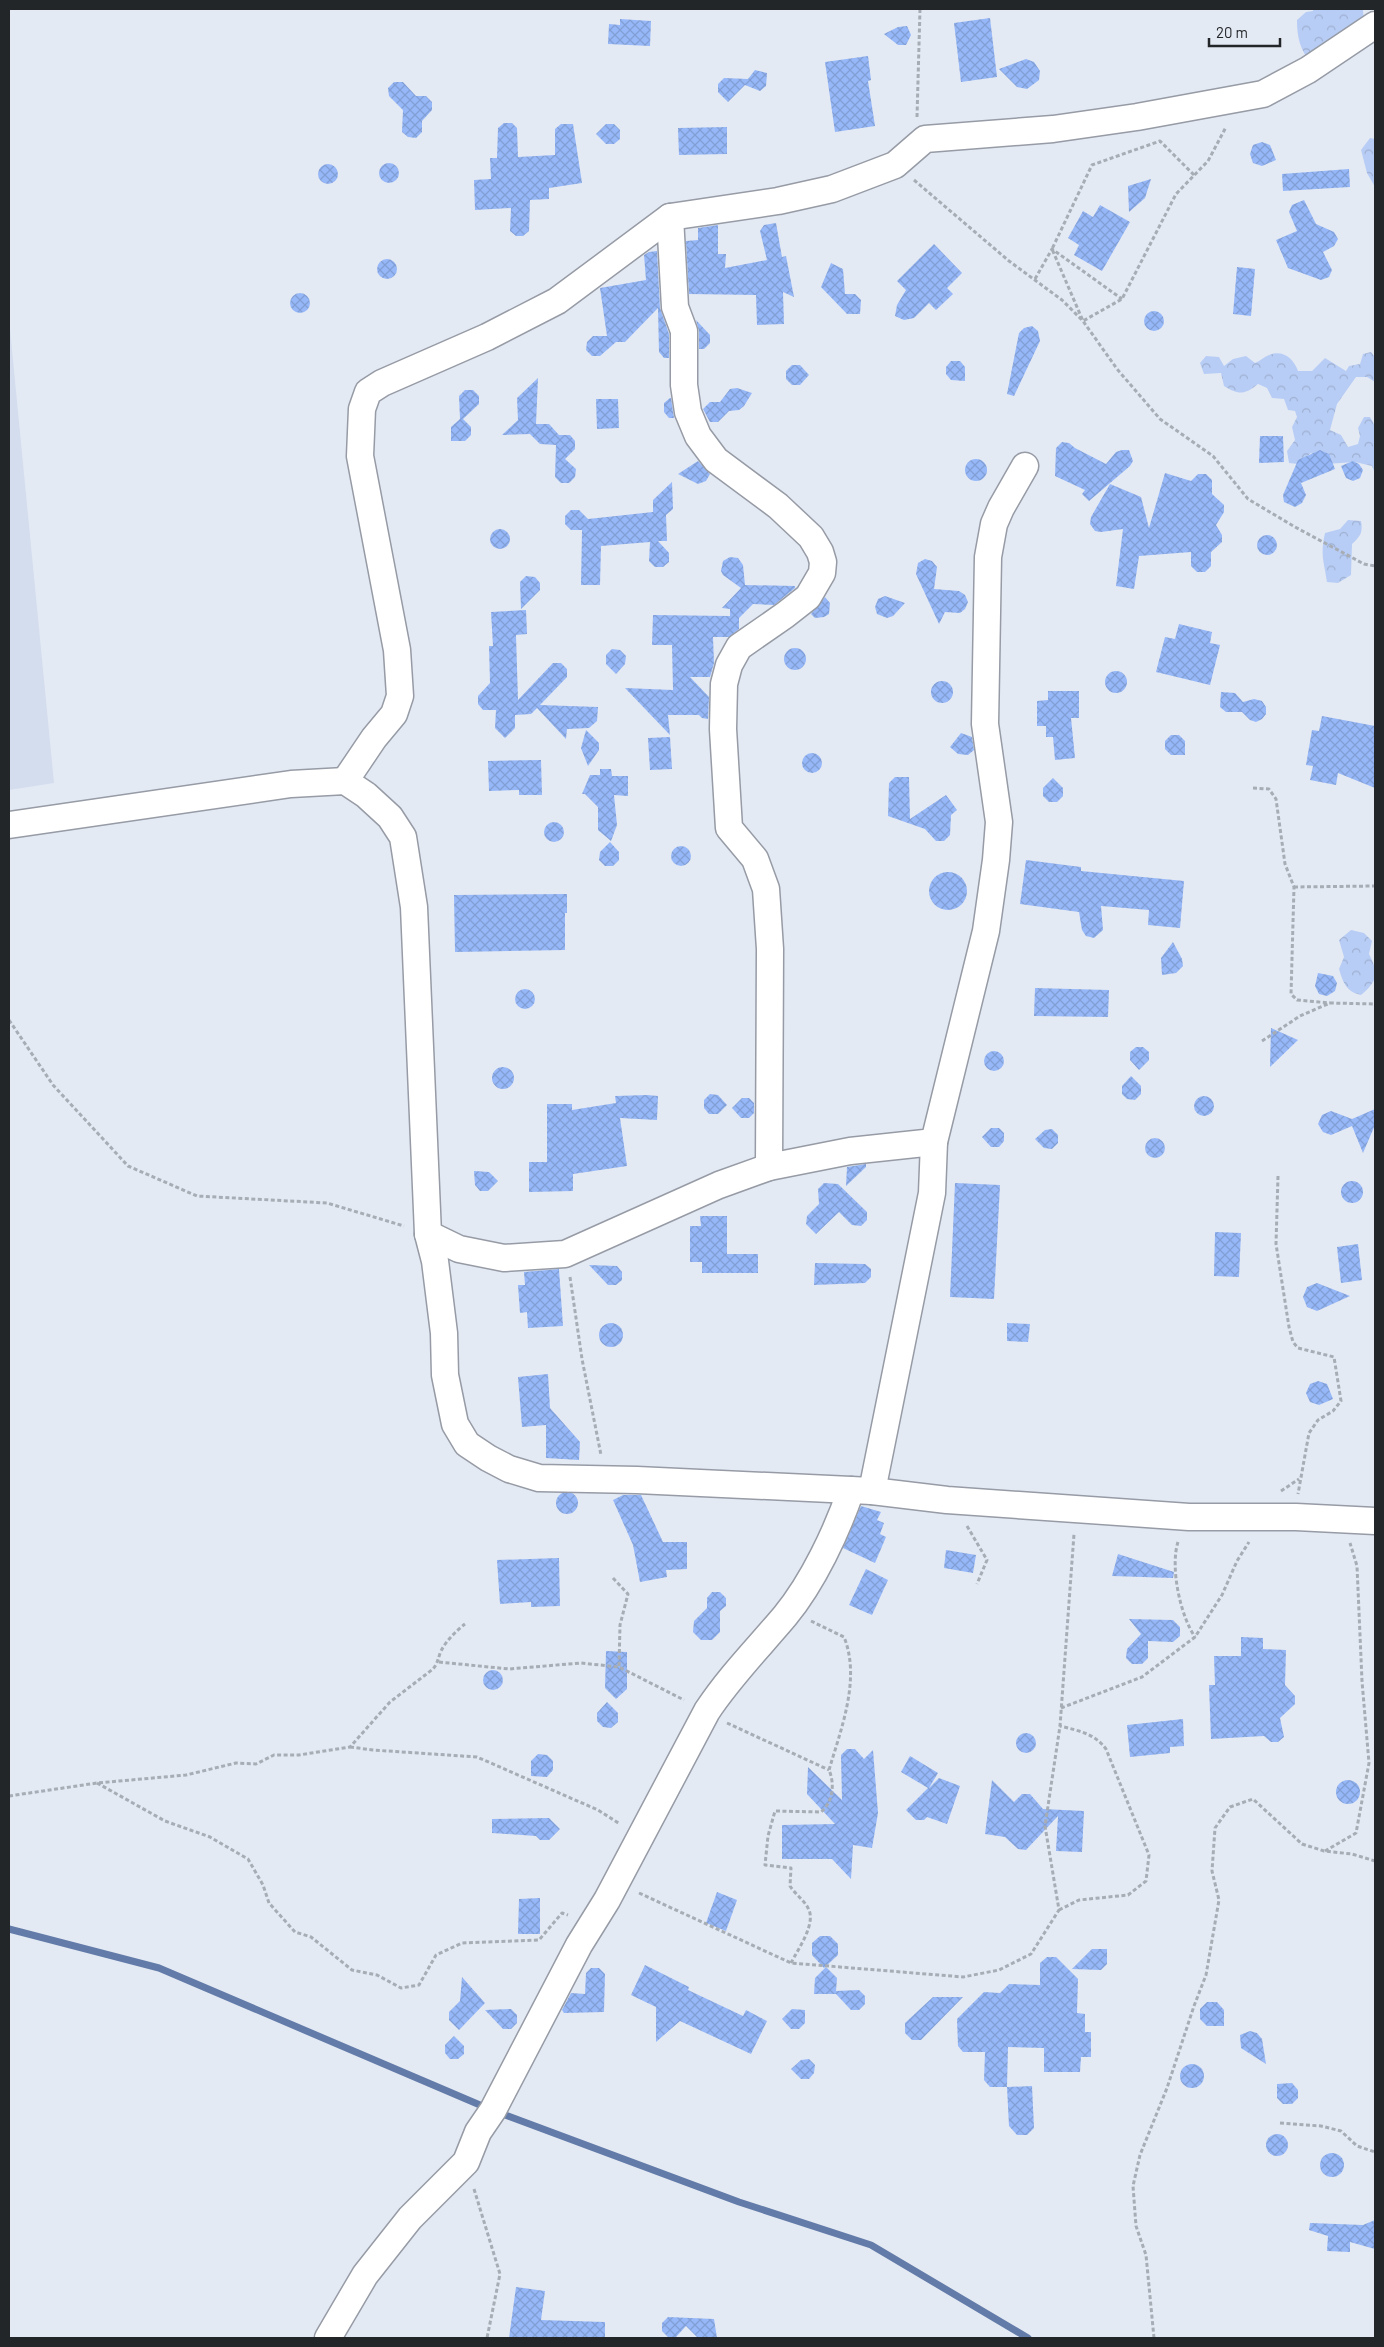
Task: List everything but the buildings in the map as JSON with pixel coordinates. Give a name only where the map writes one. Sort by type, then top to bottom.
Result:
[{"type":"street","points":[[345,781],[374,738],[394,714],[400,696],[398,650],[360,456],[362,409],[368,392],[382,383],[487,337],[557,301],[670,217],[778,201],[832,190],[895,165],[925,139],[1053,129],[1263,94],[1308,70],[1375,25]]},
{"type":"street","points":[[670,217],[675,308],[684,331],[684,386],[688,412],[698,436],[716,460],[778,506],[811,537],[820,552],[823,562],[822,573],[808,597],[739,647],[729,665],[724,684],[723,729],[729,828],[755,859],[766,889],[769,921],[769,1167]]},
{"type":"street","points":[[328,2338],[365,2274],[410,2218],[466,2162],[478,2132],[493,2110],[579,1946],[616,1883],[707,1711],[721,1690],[787,1614],[820,1560],[844,1513],[862,1491],[932,1192],[934,1142],[986,931],[996,860],[999,822],[985,724],[988,557],[994,524],[1026,466]]},
{"type":"street","points":[[9,825],[291,784],[345,781],[366,795],[390,817],[404,836],[414,907],[428,1234],[436,1261],[444,1333],[445,1375],[455,1424],[467,1444],[509,1469],[539,1478],[606,1478],[862,1491],[1075,1511],[1189,1517],[1296,1517],[1375,1521]]},
{"type":"street","points":[[428,1234],[460,1249],[496,1257],[565,1254],[719,1185],[769,1167],[850,1151],[934,1142]]},
{"type":"path","points":[[920,9],[917,119],[925,139]]},
{"type":"path","points":[[1083,321],[1122,299],[1176,194],[1208,161],[1242,98]]},
{"type":"path","points":[[1035,279],[1052,249],[1092,165],[1160,141],[1194,175]]},
{"type":"path","points":[[895,165],[1009,261],[1062,300],[1083,321],[1144,402],[1160,419],[1213,456],[1248,499],[1295,528],[1364,564],[1375,566]]},
{"type":"path","points":[[1052,249],[1122,299]]},
{"type":"path","points":[[1052,249],[1083,321]]},
{"type":"path","points":[[1253,788],[1269,789],[1276,799],[1285,864],[1294,887],[1291,994],[1296,1000],[1375,1004]]},
{"type":"path","points":[[1294,887],[1375,886]]},
{"type":"path","points":[[1262,1041],[1300,1016],[1330,1003]]},
{"type":"path","points":[[9,1020],[52,1086],[128,1166],[197,1196],[327,1204],[428,1234]]},
{"type":"path","points":[[1278,1176],[1276,1244],[1293,1342],[1298,1348],[1334,1356],[1342,1398],[1340,1405],[1318,1420],[1309,1433],[1300,1479],[1296,1517]]},
{"type":"path","points":[[565,1254],[574,1294],[582,1359],[606,1478]]},
{"type":"path","points":[[947,1500],[958,1511],[987,1560],[977,1584]]},
{"type":"path","points":[[1059,1910],[1045,1826],[1062,1708],[1075,1511]]},
{"type":"path","points":[[1189,1517],[1177,1544],[1177,1573],[1179,1602],[1185,1623],[1195,1637]]},
{"type":"path","points":[[1062,1708],[1142,1677],[1195,1637],[1222,1594],[1236,1561],[1266,1518]]},
{"type":"path","points":[[1324,1851],[1356,1833],[1369,1763],[1362,1681],[1357,1566],[1342,1519]]},
{"type":"path","points":[[614,1578],[628,1594],[620,1625],[619,1667]]},
{"type":"path","points":[[787,1614],[801,1616],[844,1637],[851,1668],[849,1689],[829,1770],[832,1777],[831,1798],[821,1812],[775,1811],[768,1836],[765,1865],[791,1868],[790,1886],[808,1907],[810,1915],[810,1924],[791,1963]]},
{"type":"path","points":[[350,1746],[390,1702],[433,1669],[442,1651],[455,1633],[465,1624]]},
{"type":"path","points":[[438,1662],[509,1669],[581,1663],[619,1667],[735,1727],[829,1770]]},
{"type":"path","points":[[616,1883],[791,1963],[963,1977],[999,1970],[1031,1954],[1059,1910],[1079,1900],[1128,1895],[1146,1880],[1149,1855],[1106,1749],[1098,1739],[1085,1732],[1060,1726]]},
{"type":"path","points":[[9,1796],[97,1783],[186,1775],[236,1763],[256,1764],[274,1755],[299,1755],[350,1746],[373,1750],[477,1757],[598,1810],[640,1837]]},
{"type":"path","points":[[97,1783],[164,1821],[210,1837],[248,1859],[263,1885],[269,1903],[295,1932],[311,1937],[352,1970],[377,1975],[401,1988],[419,1985],[436,1955],[462,1943],[539,1940],[562,1914],[594,1923]]},
{"type":"path","points":[[1154,2338],[1146,2255],[1136,2226],[1133,2186],[1140,2154],[1167,2088],[1206,1975],[1219,1900],[1212,1871],[1215,1828],[1230,1807],[1253,1799],[1302,1844],[1324,1851],[1352,1854],[1375,1861]]},
{"type":"path","points":[[1280,2123],[1321,2126],[1341,2131],[1357,2146],[1375,2152]]},
{"type":"path","points":[[466,2162],[500,2274],[487,2338]]},
{"type":"shaded area","points":[[9,319],[54,783],[9,790]]},
{"type":"green space","points":[[1313,9],[1363,9],[1364,27],[1312,64],[1300,44],[1297,20],[1306,12],[1313,11]]},
{"type":"green space","points":[[1370,138],[1375,139],[1375,187],[1367,173],[1361,150]]},
{"type":"green space","points":[[1371,352],[1375,357],[1375,382],[1367,377],[1356,377],[1337,404],[1330,430],[1341,435],[1348,447],[1358,444],[1360,436],[1358,428],[1364,417],[1370,417],[1375,426],[1375,473],[1372,466],[1355,462],[1326,464],[1311,453],[1298,464],[1289,463],[1287,451],[1295,440],[1292,427],[1297,417],[1295,411],[1288,410],[1284,399],[1272,398],[1267,388],[1258,384],[1245,392],[1229,389],[1224,386],[1221,373],[1204,374],[1200,363],[1206,356],[1219,357],[1224,366],[1233,359],[1246,356],[1255,363],[1269,355],[1279,353],[1291,359],[1298,371],[1312,371],[1325,358],[1346,371],[1349,366],[1360,364],[1363,354]]},
{"type":"green space","points":[[1348,520],[1361,521],[1362,525],[1361,534],[1352,544],[1351,575],[1338,583],[1327,582],[1323,553],[1325,533],[1340,529]]},
{"type":"green space","points":[[1351,930],[1364,933],[1372,941],[1369,954],[1374,966],[1374,981],[1361,995],[1352,992],[1346,986],[1339,969],[1344,957],[1339,940]]},
{"type":"waterway","points":[[9,1929],[159,1968],[487,2108]]},
{"type":"waterway","points":[[497,2112],[739,2202],[871,2245],[1028,2338]]}]
